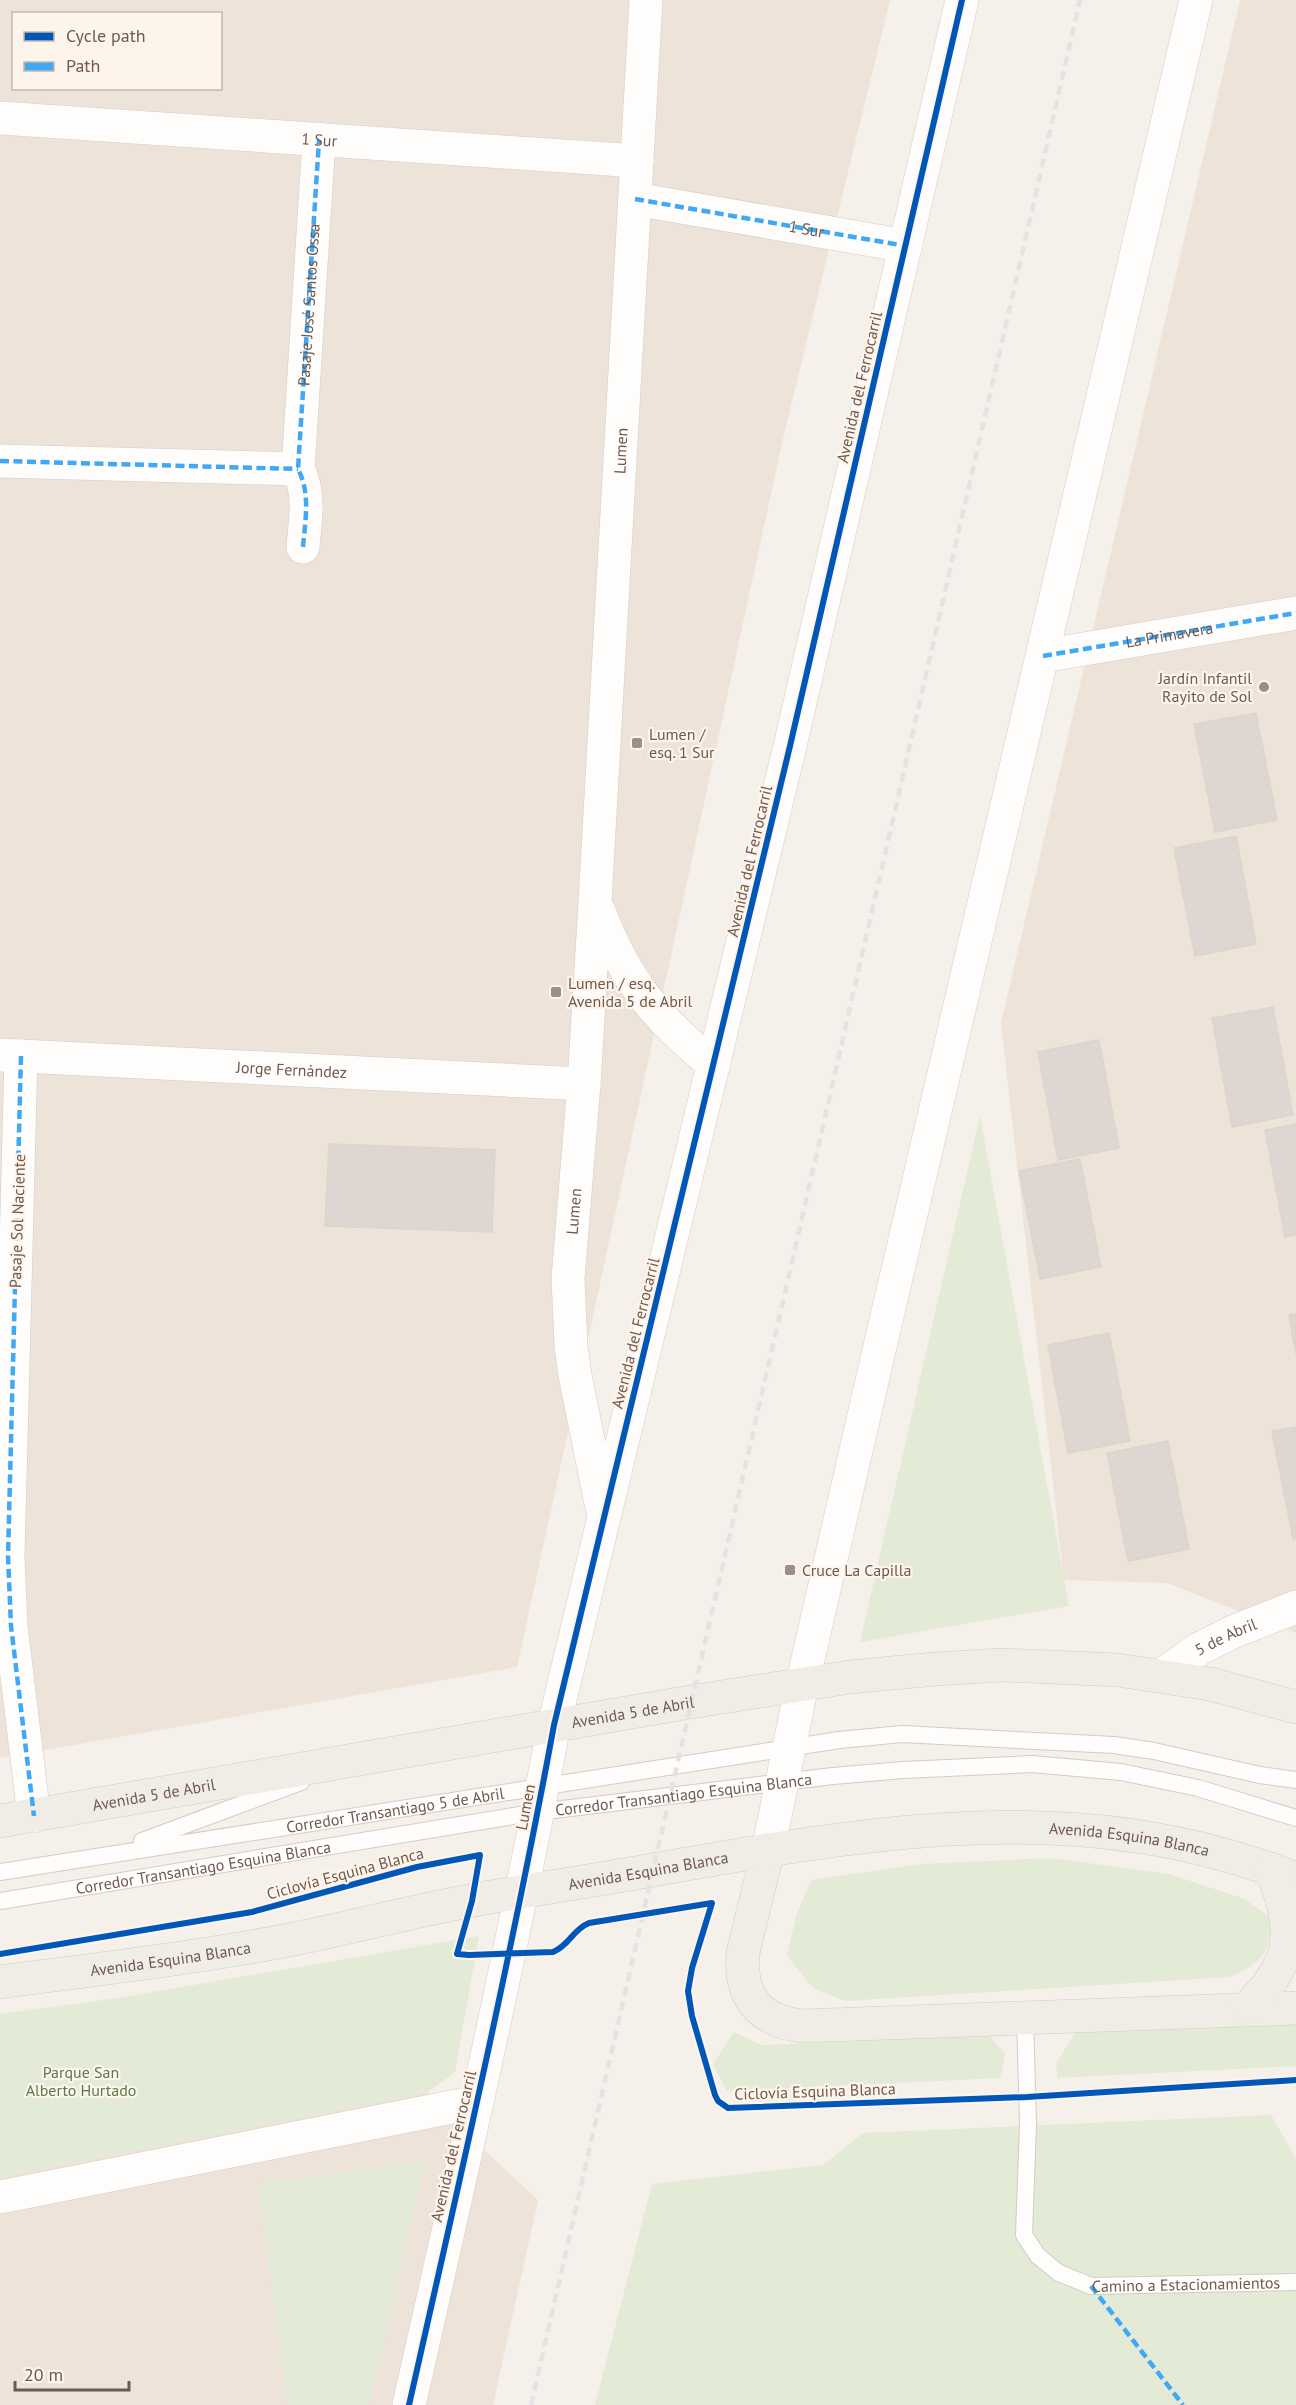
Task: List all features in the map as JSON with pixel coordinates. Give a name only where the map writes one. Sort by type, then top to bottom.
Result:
[{"type":"main road","name":"Avenida 5 de Abril","points":[[0,1821],[554,1725],[850,1677],[1002,1665],[1084,1667],[1161,1676]]},
{"type":"main road","points":[[1161,1676],[1220,1686],[1296,1707]]},
{"type":"main road","name":"Avenida Esquina Blanca","points":[[0,1982],[256,1946],[456,1904],[768,1850],[878,1834],[997,1826],[1110,1831],[1217,1851],[1288,1873]]},
{"type":"main road","points":[[768,1850],[741,1970],[752,2001],[774,2020],[802,2026],[1246,2008],[1296,2008]]},
{"type":"main road","points":[[1246,2008],[1263,1992],[1285,1961],[1289,1946],[1288,1913],[1282,1890],[1288,1873]]},
{"type":"street","name":"Lumen","points":[[604,1518],[575,1375],[568,1278],[584,1084],[646,0]]},
{"type":"street","name":"Avenida del Ferrocarril","points":[[554,1725],[809,665],[962,0]]},
{"type":"street","points":[[768,1850],[802,1685],[1196,0]]},
{"type":"street","name":"1 Sur","points":[[0,118],[637,161]]},
{"type":"street","name":"Pasaje José Santos Ossa","points":[[303,547],[307,500],[305,482],[298,469],[320,140]]},
{"type":"street","name":"1 Sur","points":[[635,200],[906,246]]},
{"type":"street","points":[[0,461],[298,469]]},
{"type":"street","name":"La Primavera","points":[[1043,656],[1296,612]]},
{"type":"street","name":"Lumen","points":[[595,902],[610,940],[629,976],[653,1010],[681,1040],[714,1065]]},
{"type":"street","name":"Jorge Fernández","points":[[11,1055],[584,1084]]},
{"type":"street","name":"Pasaje Sol Naciente","points":[[11,1055],[8,1556],[11,1626],[34,1816]]},
{"type":"street","name":"5 de Abril","points":[[1161,1676],[1199,1649],[1234,1631],[1296,1607]]},
{"type":"street","name":"Lumen","points":[[521,1893],[554,1725]]},
{"type":"street","name":"Avenida del Ferrocarril","points":[[409,2405],[521,1893]]},
{"type":"street","points":[[0,2197],[477,2102]]},
{"type":"lane","name":"Corredor Transantiago Esquina Blanca","points":[[790,1748],[839,1740],[902,1734],[1114,1745],[1154,1751],[1260,1775],[1296,1780]]},
{"type":"lane","name":"Corredor Transantiago 5 de Abril","points":[[0,1872],[109,1853],[540,1799],[790,1748]]},
{"type":"lane","points":[[109,1853],[363,1759]]},
{"type":"lane","name":"Corredor Transantiago Esquina Blanca","points":[[0,1901],[540,1799],[782,1782],[903,1770],[1032,1764],[1121,1772],[1208,1791],[1296,1818]]},
{"type":"lane","name":"Camino a Estacionamientos","points":[[1025,2018],[1028,2125],[1024,2235],[1038,2256],[1059,2273],[1091,2286],[1296,2282]]},
{"type":"shaded area","points":[[0,0],[890,0],[784,434],[517,1667],[0,1758]]},
{"type":"shaded area","points":[[1240,0],[1296,0],[1296,1633],[1167,1583],[1064,1580],[1001,1023]]},
{"type":"shaded area","points":[[428,2092],[445,2114],[538,2200],[493,2405],[0,2405],[0,2177]]},
{"type":"green space","points":[[980,1116],[1069,1606],[860,1642]]},
{"type":"green space","points":[[1050,1858],[1169,1874],[1245,1899],[1271,1918],[1266,1949],[1250,1967],[1230,1977],[845,2001],[813,1988],[787,1956],[797,1913],[811,1880],[923,1864]]},
{"type":"green space","name":"Parque San Alberto Hurtado","points":[[479,1936],[455,2072],[428,2092],[0,2177],[0,2014],[118,1998]]},
{"type":"green space","points":[[1296,2023],[1296,2066],[1058,2078],[1056,2064],[1075,2033]]},
{"type":"green space","points":[[734,2032],[761,2045],[988,2034],[1005,2054],[1000,2078],[727,2091],[713,2064]]},
{"type":"green space","points":[[1271,2115],[1296,2158],[1296,2405],[595,2405],[652,2184],[823,2165],[863,2133]]},
{"type":"green space","points":[[426,2161],[368,2405],[288,2405],[258,2184]]},
{"type":"building","points":[[1256,713],[1277,820],[1215,832],[1194,724]]},
{"type":"building","points":[[1236,836],[1256,944],[1195,956],[1174,848]]},
{"type":"building","points":[[1273,1007],[1293,1115],[1232,1127],[1212,1018]]},
{"type":"building","points":[[1099,1040],[1119,1148],[1058,1160],[1038,1052]]},
{"type":"building","points":[[1296,1124],[1296,1235],[1285,1237],[1265,1130]]},
{"type":"building","points":[[329,1144],[495,1150],[492,1232],[325,1226]]},
{"type":"building","points":[[1080,1159],[1101,1267],[1040,1279],[1019,1171]]},
{"type":"building","points":[[1296,1314],[1296,1354],[1289,1315]]},
{"type":"building","points":[[1109,1333],[1130,1441],[1068,1453],[1048,1345]]},
{"type":"building","points":[[1296,1427],[1296,1538],[1293,1539],[1272,1431]]},
{"type":"building","points":[[1168,1441],[1189,1549],[1128,1561],[1107,1453]]},
{"type":"railway","points":[[531,2405],[1080,0]]},
{"type":"marked path","points":[[303,547],[306,498],[298,469],[319,140]]},
{"type":"marked path","points":[[635,199],[906,246]]},
{"type":"marked path","points":[[0,461],[298,469]]},
{"type":"marked path","points":[[1043,656],[1296,613]]},
{"type":"marked path","points":[[21,1056],[8,1556],[11,1626],[34,1816]]},
{"type":"marked path","points":[[1091,2286],[1183,2405]]},
{"type":"cycle path","points":[[409,2405],[503,1981],[554,1725],[790,746],[962,0]]},
{"type":"cycle path","name":"Ciclovía Esquina Blanca","points":[[0,1954],[252,1912],[417,1867],[480,1855],[472,1901],[457,1954],[553,1952],[589,1923],[712,1903],[692,1968],[688,1991],[692,2016],[715,2095],[718,2101],[728,2108],[1027,2097],[1296,2080]]},
{"type":"place","name":"Jardín Infantil Rayito de Sol","points":[[1264,687]]},
{"type":"place","name":"Lumen / esq. 1 Sur","points":[[637,743]]},
{"type":"place","name":"Lumen / esq. Avenida 5 de Abril","points":[[556,992]]},
{"type":"place","name":"Cruce La Capilla","points":[[790,1570]]}]
